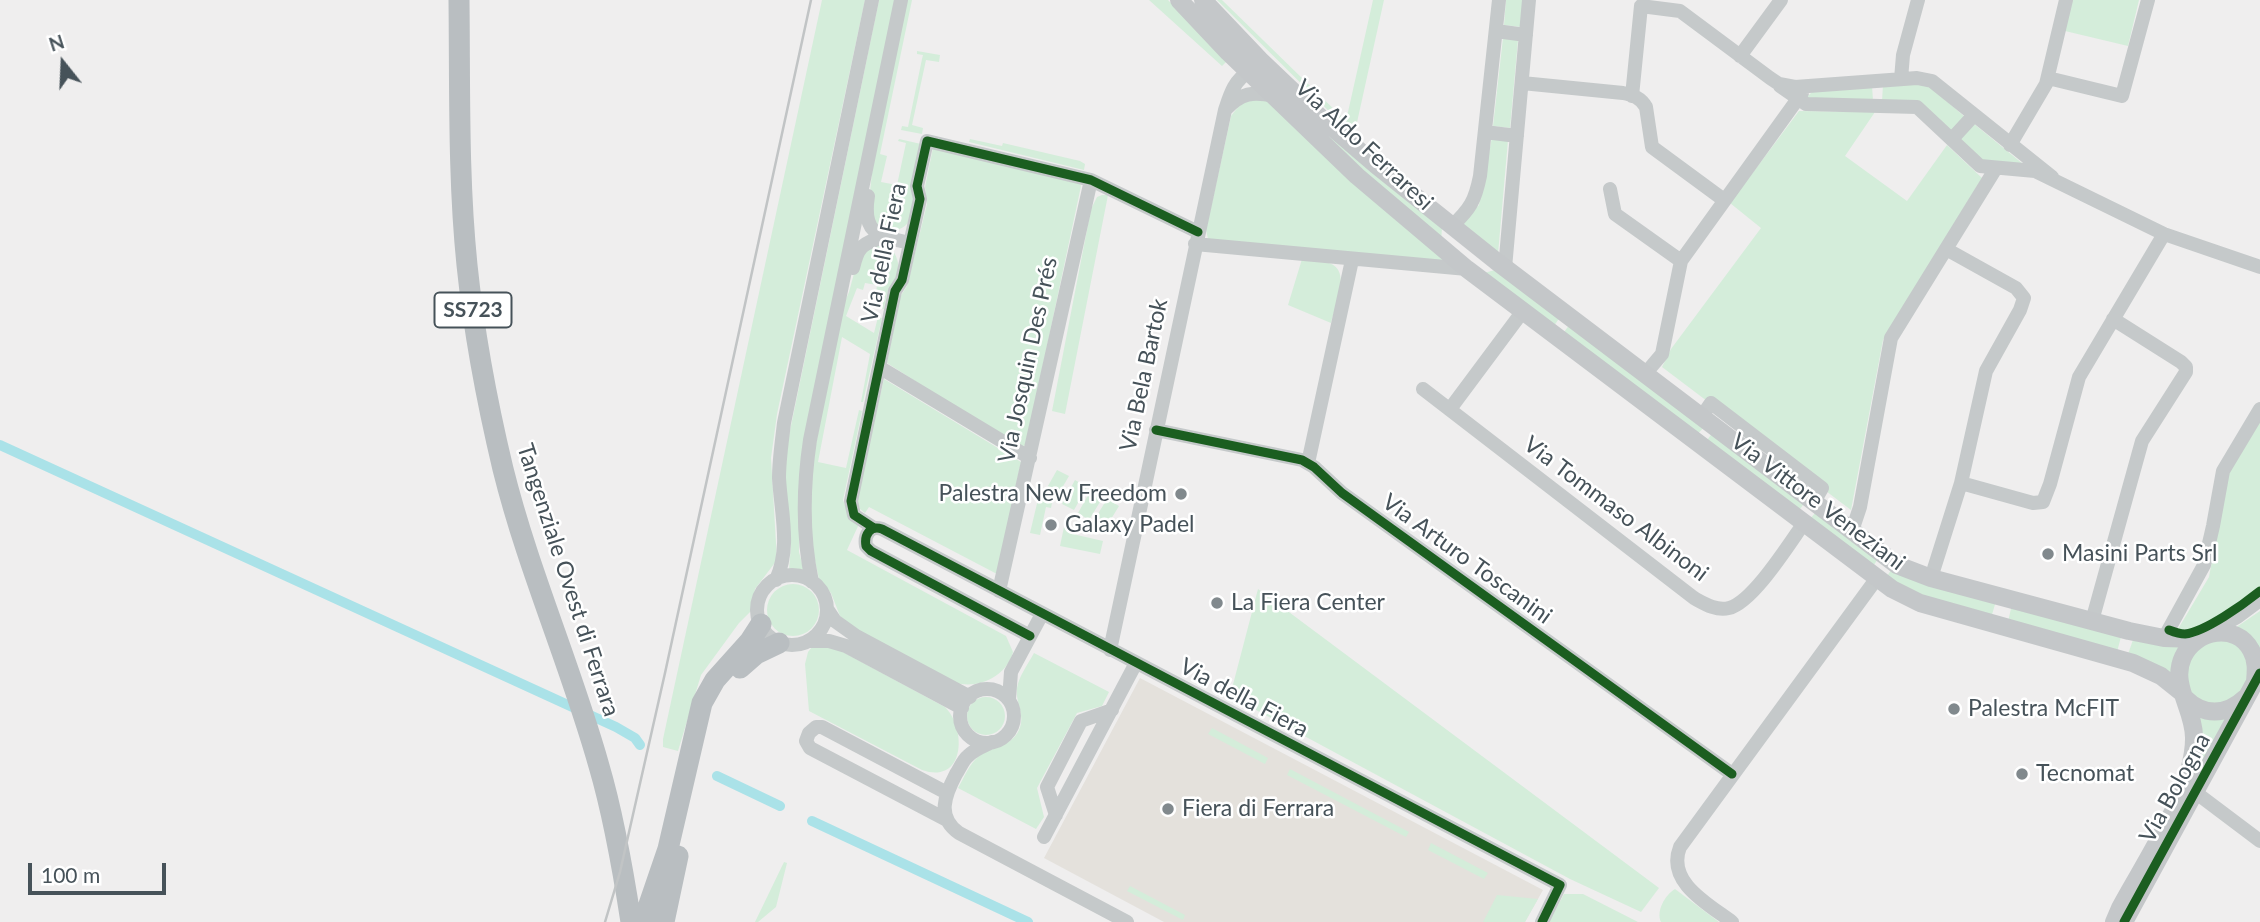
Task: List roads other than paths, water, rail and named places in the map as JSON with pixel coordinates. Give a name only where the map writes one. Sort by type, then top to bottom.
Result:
[{"type":"highway","name":"Tangenziale Ovest di Ferrara","points":[[460,0],[463,212],[477,341],[503,466],[518,522],[603,779],[631,922]]},
{"type":"highway","points":[[643,922],[668,849],[702,703],[715,680],[750,641],[761,624]]},
{"type":"highway","points":[[664,922],[713,707],[724,686],[748,660],[779,643]]},
{"type":"main road","name":"Via Aldo Ferraresi","points":[[1179,0],[1228,52],[1255,66],[1453,227]]},
{"type":"main road","name":"Via Aldo Ferraresi","points":[[1203,0],[1255,66],[1274,96],[1357,176],[1447,252]]},
{"type":"main road","points":[[1447,252],[1453,227]]},
{"type":"main road","name":"Via Vittore Veneziani","points":[[1453,227],[1503,259],[1569,316],[1903,568],[1931,578],[2129,631],[2164,638],[2201,637]]},
{"type":"main road","name":"Via Vittore Veneziani","points":[[1447,252],[1802,522],[1877,578],[1914,601],[2120,659],[2161,676],[2183,695]]},
{"type":"main road","points":[[1467,269],[1481,269],[1503,259]]},
{"type":"main road","points":[[1554,335],[1569,316]]},
{"type":"main road","points":[[1698,443],[1708,421]]},
{"type":"main road","points":[[1802,522],[1814,502]]},
{"type":"main road","points":[[1877,578],[1890,560]]},
{"type":"main road","points":[[1998,625],[2006,598]]},
{"type":"main road","points":[[2120,659],[2129,631]]},
{"type":"main road","points":[[2201,637],[2230,634],[2245,642],[2254,657],[2255,683]]},
{"type":"main road","name":"Via Bologna","points":[[2114,922],[2174,809],[2189,769],[2194,739],[2192,719],[2183,695],[2179,668],[2188,648],[2201,637]]},
{"type":"main road","name":"Via Bologna","points":[[2183,695],[2194,706],[2219,712],[2235,707],[2255,683]]},
{"type":"main road","name":"Via Bologna","points":[[2123,922],[2255,683]]},
{"type":"main road","name":"Via Bologna","points":[[2189,769],[2190,784],[2195,792]]},
{"type":"street","points":[[776,580],[783,563],[779,474],[784,423],[872,0]]},
{"type":"street","name":"Via della Fiera","points":[[901,0],[810,440],[805,479],[804,532],[812,582],[825,598],[827,609],[835,621],[966,702]]},
{"type":"street","points":[[1453,227],[1471,206],[1480,176],[1499,0]]},
{"type":"street","points":[[1503,259],[1529,0]]},
{"type":"street","points":[[1740,55],[1782,0]]},
{"type":"street","points":[[1901,79],[1903,55],[1918,0]]},
{"type":"street","points":[[2010,145],[2041,96],[2048,78],[2066,0]]},
{"type":"street","points":[[2048,78],[2122,96],[2148,0]]},
{"type":"street","points":[[1632,96],[1641,6],[1680,11],[1797,99],[1812,105],[1917,107],[1980,166],[2030,170],[2052,177],[2164,234],[2260,267]]},
{"type":"street","points":[[1496,31],[1526,35]]},
{"type":"street","name":"Via Bela Bartok","points":[[1228,52],[1237,91]]},
{"type":"street","name":"Via Bela Bartok","points":[[1110,650],[1225,110],[1237,91],[1250,82],[1255,66]]},
{"type":"street","points":[[1770,78],[1784,86],[1917,78],[1932,80],[2052,177]]},
{"type":"street","points":[[1877,81],[1877,106]]},
{"type":"street","points":[[1522,83],[1632,96],[1643,102],[1652,147],[1724,200]]},
{"type":"street","points":[[1645,374],[1662,354],[1681,261],[1806,86]]},
{"type":"street","points":[[1237,91],[1274,96]]},
{"type":"street","points":[[1952,139],[1974,115]]},
{"type":"street","points":[[1485,132],[1517,136]]},
{"type":"street","name":"Via della Fiera","points":[[1091,180],[927,141],[918,186],[920,199],[902,280],[895,291],[851,500],[854,515],[874,528],[882,529],[1560,885],[1542,922]]},
{"type":"street","name":"Via della Fiera","points":[[868,154],[871,176],[866,217],[869,224],[896,247],[904,269]]},
{"type":"street","points":[[1852,531],[1860,507],[1891,338],[1996,168]]},
{"type":"street","points":[[1091,180],[1197,238],[1352,260],[1467,269]]},
{"type":"street","name":"Via Josquin Des Prés","points":[[999,591],[1091,180]]},
{"type":"street","points":[[1610,189],[1615,214],[1681,261]]},
{"type":"street","points":[[1433,211],[1449,213],[1471,206]]},
{"type":"street","name":"Via della Fiera","points":[[836,308],[848,289],[859,249],[866,243],[899,234],[915,222]]},
{"type":"street","points":[[1961,482],[2033,503],[2043,502],[2079,377],[2164,234]]},
{"type":"street","name":"Via della Fiera","points":[[887,238],[910,243]]},
{"type":"street","points":[[1931,578],[1961,482],[1986,371],[2024,298],[2016,288],[1946,249]]},
{"type":"street","points":[[1308,463],[1352,260]]},
{"type":"street","points":[[1450,409],[1523,311]]},
{"type":"street","points":[[2092,621],[2142,441],[2186,372],[2186,367],[2181,362],[2113,318]]},
{"type":"street","points":[[879,367],[1030,458]]},
{"type":"street","name":"Via Tommaso Albinoni","points":[[1423,389],[1694,598],[1714,608],[1736,605],[1750,595],[1802,522]]},
{"type":"street","points":[[2164,638],[2204,565],[2223,471],[2260,409]]},
{"type":"street","name":"Via Arturo Toscanini","points":[[1156,430],[1289,456],[1308,463],[1342,493],[1732,774]]},
{"type":"street","points":[[874,528],[865,539],[866,546],[871,551],[1030,636]]},
{"type":"street","points":[[812,582],[794,576],[776,580],[767,586],[761,595],[758,614],[761,624],[772,638],[779,643],[796,645],[809,641],[829,641],[846,646],[966,702]]},
{"type":"street","points":[[1732,922],[1684,883],[1678,868],[1680,847],[1877,578]]},
{"type":"street","name":"Via Bologna","points":[[2201,637],[2260,600]]},
{"type":"street","points":[[809,641],[823,628],[827,609]]},
{"type":"street","points":[[947,820],[944,802],[965,758],[1002,738],[1011,725],[1011,672],[1042,614]]},
{"type":"street","points":[[1044,837],[1136,663]]},
{"type":"street","points":[[965,758],[960,713],[966,702],[979,691],[1011,672]]},
{"type":"street","points":[[986,689],[999,691],[1009,699]]},
{"type":"street","points":[[1056,815],[1047,787],[1081,721],[1112,710]]},
{"type":"street","points":[[947,793],[822,727],[816,727],[808,733],[806,741],[810,748],[947,820],[959,834],[1127,922]]},
{"type":"street","points":[[962,727],[973,739],[992,742]]},
{"type":"street","points":[[2195,792],[2260,841]]},
{"type":"waterway","points":[[0,445],[616,727],[635,738],[640,745]]},
{"type":"waterway","points":[[717,776],[780,806]]},
{"type":"waterway","points":[[812,821],[1028,922]]},
{"type":"railway","points":[[605,922],[620,872],[665,673],[811,0]]},
{"type":"place","name":"Palestra New Freedom","points":[[1181,494]]},
{"type":"place","name":"Galaxy Padel","points":[[1051,525]]},
{"type":"place","name":"Masini Parts Srl","points":[[2048,554]]},
{"type":"place","name":"La Fiera Center","points":[[1217,603]]},
{"type":"place","name":"Palestra McFIT","points":[[1954,709]]},
{"type":"place","name":"Tecnomat","points":[[2022,774]]},
{"type":"place","name":"Fiera di Ferrara","points":[[1168,809]]}]
